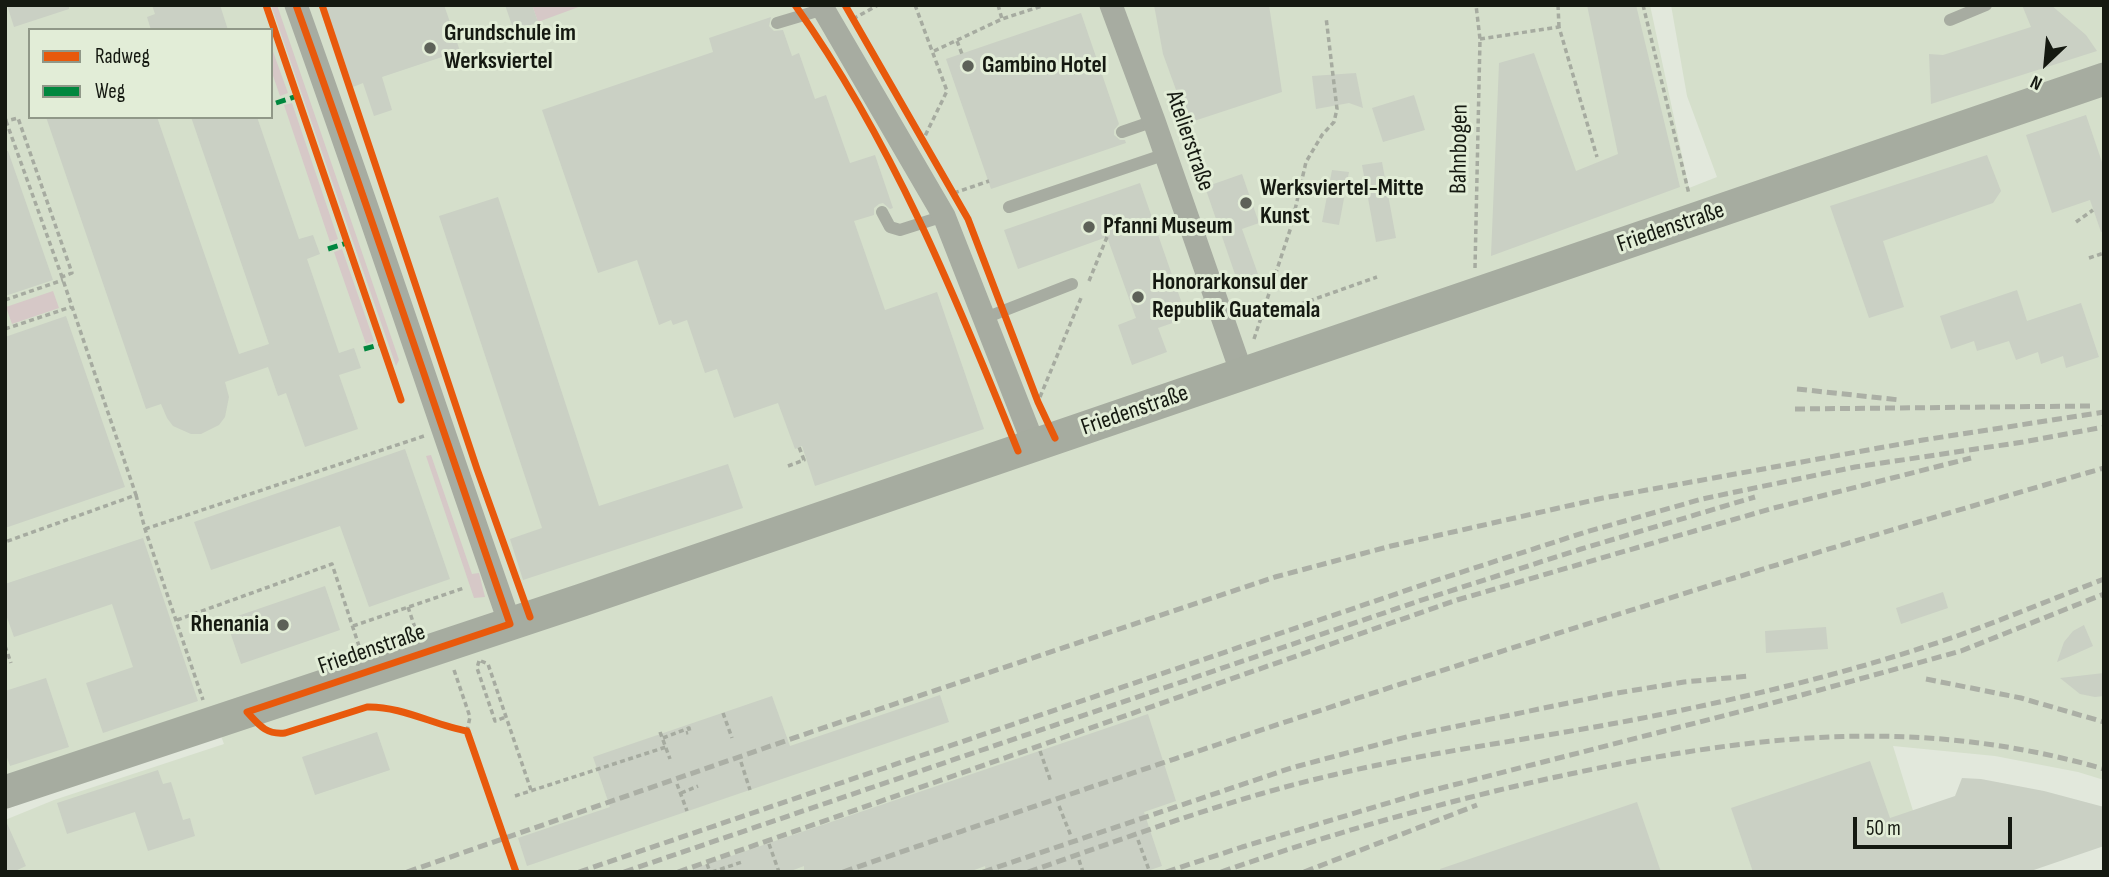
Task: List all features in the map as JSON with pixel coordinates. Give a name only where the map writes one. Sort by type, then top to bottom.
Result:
[{"type":"street","points":[[296,5],[364,194],[510,624]]},
{"type":"street","name":"Atelierstraße","points":[[1111,5],[1242,374]]},
{"type":"street","points":[[823,7],[944,216],[1034,445]]},
{"type":"street","name":"Friedenstraße","points":[[5,792],[510,624],[2104,79]]},
{"type":"lane","points":[[1950,20],[1986,5]]},
{"type":"lane","points":[[777,23],[823,7]]},
{"type":"lane","points":[[1122,132],[1154,121]]},
{"type":"lane","points":[[1009,207],[1166,154]]},
{"type":"lane","points":[[882,212],[890,227],[900,230],[944,216]]},
{"type":"lane","points":[[985,318],[1072,284]]},
{"type":"path","points":[[837,30],[878,5]]},
{"type":"path","points":[[915,5],[947,91],[923,140]]},
{"type":"path","points":[[998,5],[1002,19]]},
{"type":"path","points":[[934,51],[1002,19],[1045,5]]},
{"type":"path","points":[[1559,5],[1559,27],[1597,157]]},
{"type":"path","points":[[1643,5],[1695,220]]},
{"type":"path","points":[[1242,374],[1291,227],[1306,162],[1322,135],[1334,122],[1337,109],[1326,17]]},
{"type":"path","points":[[1480,39],[1559,27]]},
{"type":"path","points":[[957,41],[962,54]]},
{"type":"path","points":[[5,300],[62,278],[72,273],[18,118],[6,120],[62,278],[136,495],[145,530],[211,724]]},
{"type":"path","points":[[953,193],[989,181]]},
{"type":"path","points":[[2076,222],[2094,210]]},
{"type":"path","points":[[1038,402],[1107,237]]},
{"type":"path","points":[[2088,258],[2104,253]]},
{"type":"path","points":[[1261,318],[1377,277]]},
{"type":"path","points":[[5,329],[71,307]]},
{"type":"path","points":[[145,530],[443,430]]},
{"type":"path","points":[[788,466],[804,460],[799,447]]},
{"type":"path","points":[[5,542],[136,495]]},
{"type":"path","points":[[177,620],[332,564],[368,671]]},
{"type":"path","points":[[353,626],[464,588]]},
{"type":"path","points":[[5,646],[11,663]]},
{"type":"path","points":[[479,661],[488,664],[531,790]]},
{"type":"path","points":[[477,668],[495,721],[506,717]]},
{"type":"path","points":[[458,681],[470,717],[467,731]]},
{"type":"path","points":[[723,713],[732,738]]},
{"type":"path","points":[[663,738],[689,728],[690,732],[686,733]]},
{"type":"path","points":[[660,732],[670,759]]},
{"type":"path","points":[[515,796],[666,747]]},
{"type":"path","points":[[1040,751],[1051,782]]},
{"type":"path","points":[[741,762],[750,790]]},
{"type":"path","points":[[677,784],[687,810]]},
{"type":"path","points":[[681,793],[698,786]]},
{"type":"path","points":[[1059,806],[1071,836]]},
{"type":"path","points":[[1138,840],[1149,870]]},
{"type":"path","points":[[769,844],[779,872]]},
{"type":"path","points":[[1079,860],[1083,872]]},
{"type":"path","points":[[707,864],[711,872],[742,862]]},
{"type":"shaded area","points":[[5,5],[1650,5],[1689,188],[1717,177],[1687,96],[1671,5],[2104,5],[2104,780],[2078,772],[1995,756],[1893,746],[1932,872],[5,872],[5,820],[54,800],[224,744],[212,712],[5,780]]},
{"type":"shaded area","points":[[271,5],[277,5],[399,360],[396,366]]},
{"type":"shaded area","points":[[532,5],[584,5],[538,22]]},
{"type":"shaded area","points":[[273,52],[288,93],[280,96],[273,76]]},
{"type":"shaded area","points":[[292,103],[338,239],[330,242],[284,105]]},
{"type":"shaded area","points":[[342,249],[374,341],[366,344],[334,252]]},
{"type":"shaded area","points":[[53,291],[59,308],[12,324],[6,307]]},
{"type":"shaded area","points":[[431,455],[472,574],[479,573],[485,597],[474,598],[426,456]]},
{"type":"building","points":[[7,5],[69,5],[69,9],[14,27]]},
{"type":"building","points":[[152,5],[220,5],[227,28],[150,28],[147,17],[155,14]]},
{"type":"building","name":"Grundschule im Werksviertel","points":[[325,5],[444,5],[460,51],[382,77],[392,110],[374,116],[363,83],[353,87]]},
{"type":"building","points":[[505,5],[532,5],[538,22],[514,31]]},
{"type":"building","points":[[1154,5],[1269,5],[1282,92],[1188,123],[1163,54]]},
{"type":"building","points":[[1587,5],[1636,5],[1680,187],[1491,256],[1499,63],[1534,53],[1576,171],[1618,154]]},
{"type":"building","points":[[2022,5],[2051,5],[2086,35],[2097,51],[1931,104],[1929,54],[1943,55],[2031,27]]},
{"type":"building","points":[[1081,13],[1119,124],[1114,135],[1126,143],[991,189],[946,59]]},
{"type":"building","points":[[771,17],[769,26],[774,31],[783,30],[792,56],[799,53],[815,99],[826,95],[850,163],[875,155],[893,208],[879,204],[874,208],[874,215],[854,221],[885,310],[937,292],[984,429],[815,486],[802,446],[795,449],[778,403],[734,418],[717,369],[705,373],[687,320],[673,325],[671,320],[659,325],[637,260],[598,273],[542,110],[713,52],[709,38]]},
{"type":"building","points":[[1356,73],[1363,108],[1349,103],[1316,109],[1312,76]]},
{"type":"building","points":[[1414,95],[1425,130],[1383,142],[1372,108]]},
{"type":"building","points":[[2086,115],[2104,168],[2104,231],[2101,232],[2090,200],[2052,213],[2026,135]]},
{"type":"building","points":[[47,119],[158,119],[239,354],[269,344],[192,119],[258,119],[299,239],[313,235],[320,254],[307,259],[339,353],[354,348],[361,368],[339,375],[358,429],[305,447],[286,393],[278,396],[268,367],[225,382],[229,397],[225,417],[219,425],[201,434],[191,434],[173,426],[161,404],[146,409]]},
{"type":"building","points":[[5,151],[8,151],[53,280],[5,296]]},
{"type":"building","points":[[1987,155],[2001,191],[1993,203],[1883,241],[1904,307],[1869,318],[1830,206]]},
{"type":"building","points":[[1382,162],[1396,238],[1376,242],[1362,165]]},
{"type":"building","points":[[1332,170],[1349,172],[1339,225],[1322,222]]},
{"type":"building","points":[[1242,174],[1259,223],[1242,229],[1259,277],[1238,283],[1205,187]]},
{"type":"building","points":[[1140,183],[1187,318],[1158,328],[1167,352],[1132,365],[1118,325],[1136,318],[1107,237],[1018,269],[1004,230]]},
{"type":"building","points":[[498,197],[599,506],[728,464],[743,508],[523,580],[510,539],[542,528],[439,216]]},
{"type":"building","points":[[2017,290],[2027,321],[2081,303],[2099,357],[2066,368],[2063,356],[2041,364],[2038,352],[2016,360],[2009,341],[1977,351],[1974,341],[1951,349],[1940,316]]},
{"type":"building","points":[[66,316],[125,487],[5,528],[5,337]]},
{"type":"building","points":[[405,449],[450,579],[369,607],[340,526],[211,570],[194,522]]},
{"type":"building","points":[[143,538],[198,701],[103,733],[86,683],[133,667],[112,604],[14,637],[5,612],[5,584]]},
{"type":"building","name":"Rhenania","points":[[325,586],[340,630],[241,664],[226,620]]},
{"type":"building","points":[[1943,592],[1948,608],[1901,624],[1896,608]]},
{"type":"building","points":[[2084,625],[2093,646],[2057,662],[2064,642],[2073,631]]},
{"type":"building","points":[[1826,627],[1828,649],[1766,653],[1765,631]]},
{"type":"building","points":[[2104,673],[2104,696],[2080,694],[2060,678]]},
{"type":"building","points":[[46,678],[69,747],[10,766],[5,752],[5,691]]},
{"type":"building","points":[[940,695],[949,722],[527,866],[518,838],[610,807],[593,757],[772,696],[790,746]]},
{"type":"building","points":[[1148,714],[1176,801],[1144,812],[1162,866],[1144,872],[986,872],[985,866],[969,872],[804,872],[804,866],[788,872],[693,872],[693,869]]},
{"type":"building","points":[[377,732],[390,770],[315,795],[302,757]]},
{"type":"building","points":[[1870,761],[1890,818],[1955,796],[1962,778],[1981,779],[2044,791],[2104,807],[2104,846],[2028,872],[1753,872],[1731,808]]},
{"type":"building","points":[[158,770],[163,784],[171,782],[183,820],[190,818],[195,836],[148,851],[135,812],[67,834],[57,803]]},
{"type":"building","points":[[1637,802],[1661,872],[1441,872],[1440,869]]},
{"type":"building","points":[[5,819],[26,866],[13,872],[5,872]]},
{"type":"railway","points":[[1797,389],[1900,400]]},
{"type":"railway","points":[[1795,409],[2090,406]]},
{"type":"railway","points":[[407,872],[814,731],[1275,577],[1391,546],[1603,498],[1923,440],[2104,412]]},
{"type":"railway","points":[[579,872],[1434,581],[1586,532],[1702,499],[1855,467],[2104,427]]},
{"type":"railway","points":[[678,872],[1457,600],[1770,509],[1971,458]]},
{"type":"railway","points":[[843,872],[1470,661],[1786,562],[2104,468]]},
{"type":"railway","points":[[624,872],[1419,601],[1755,497]]},
{"type":"railway","points":[[1028,872],[1217,807],[1333,775],[1411,758],[1648,717],[1765,692],[1843,671],[1957,636],[2104,579]]},
{"type":"railway","points":[[1166,872],[1418,794],[1758,707],[1961,651],[2104,594]]},
{"type":"railway","points":[[983,872],[1291,768],[1410,736],[1611,694],[1684,682],[1749,676]]},
{"type":"railway","points":[[1926,679],[2021,698],[2104,722]]},
{"type":"railway","points":[[1221,872],[1303,845],[1471,797],[1626,763],[1762,742],[1830,737],[1965,741],[2034,752],[2104,769]]},
{"type":"railway","points":[[1304,872],[1477,805]]},
{"type":"marked path","points":[[276,103],[297,96]]},
{"type":"marked path","points":[[328,249],[347,243]]},
{"type":"marked path","points":[[364,349],[382,344]]},
{"type":"cycle path","points":[[266,5],[401,400]]},
{"type":"cycle path","points":[[296,5],[510,624],[247,712],[263,728],[278,733],[367,707],[392,709],[467,731],[516,872]]},
{"type":"cycle path","points":[[322,5],[477,469],[530,617]]},
{"type":"cycle path","points":[[795,5],[830,57],[892,165],[946,278],[1018,451]]},
{"type":"cycle path","points":[[845,5],[968,219],[1038,402],[1055,438]]},
{"type":"place","name":"Grundschule im Werksviertel","points":[[430,48]]},
{"type":"place","name":"Gambino Hotel","points":[[968,66]]},
{"type":"place","name":"Werksviertel-Mitte Kunst","points":[[1246,203]]},
{"type":"place","name":"Pfanni Museum","points":[[1089,227]]},
{"type":"place","name":"Honorarkonsul der Republik Guatemala","points":[[1138,297]]},
{"type":"place","name":"Rhenania","points":[[283,625]]}]
